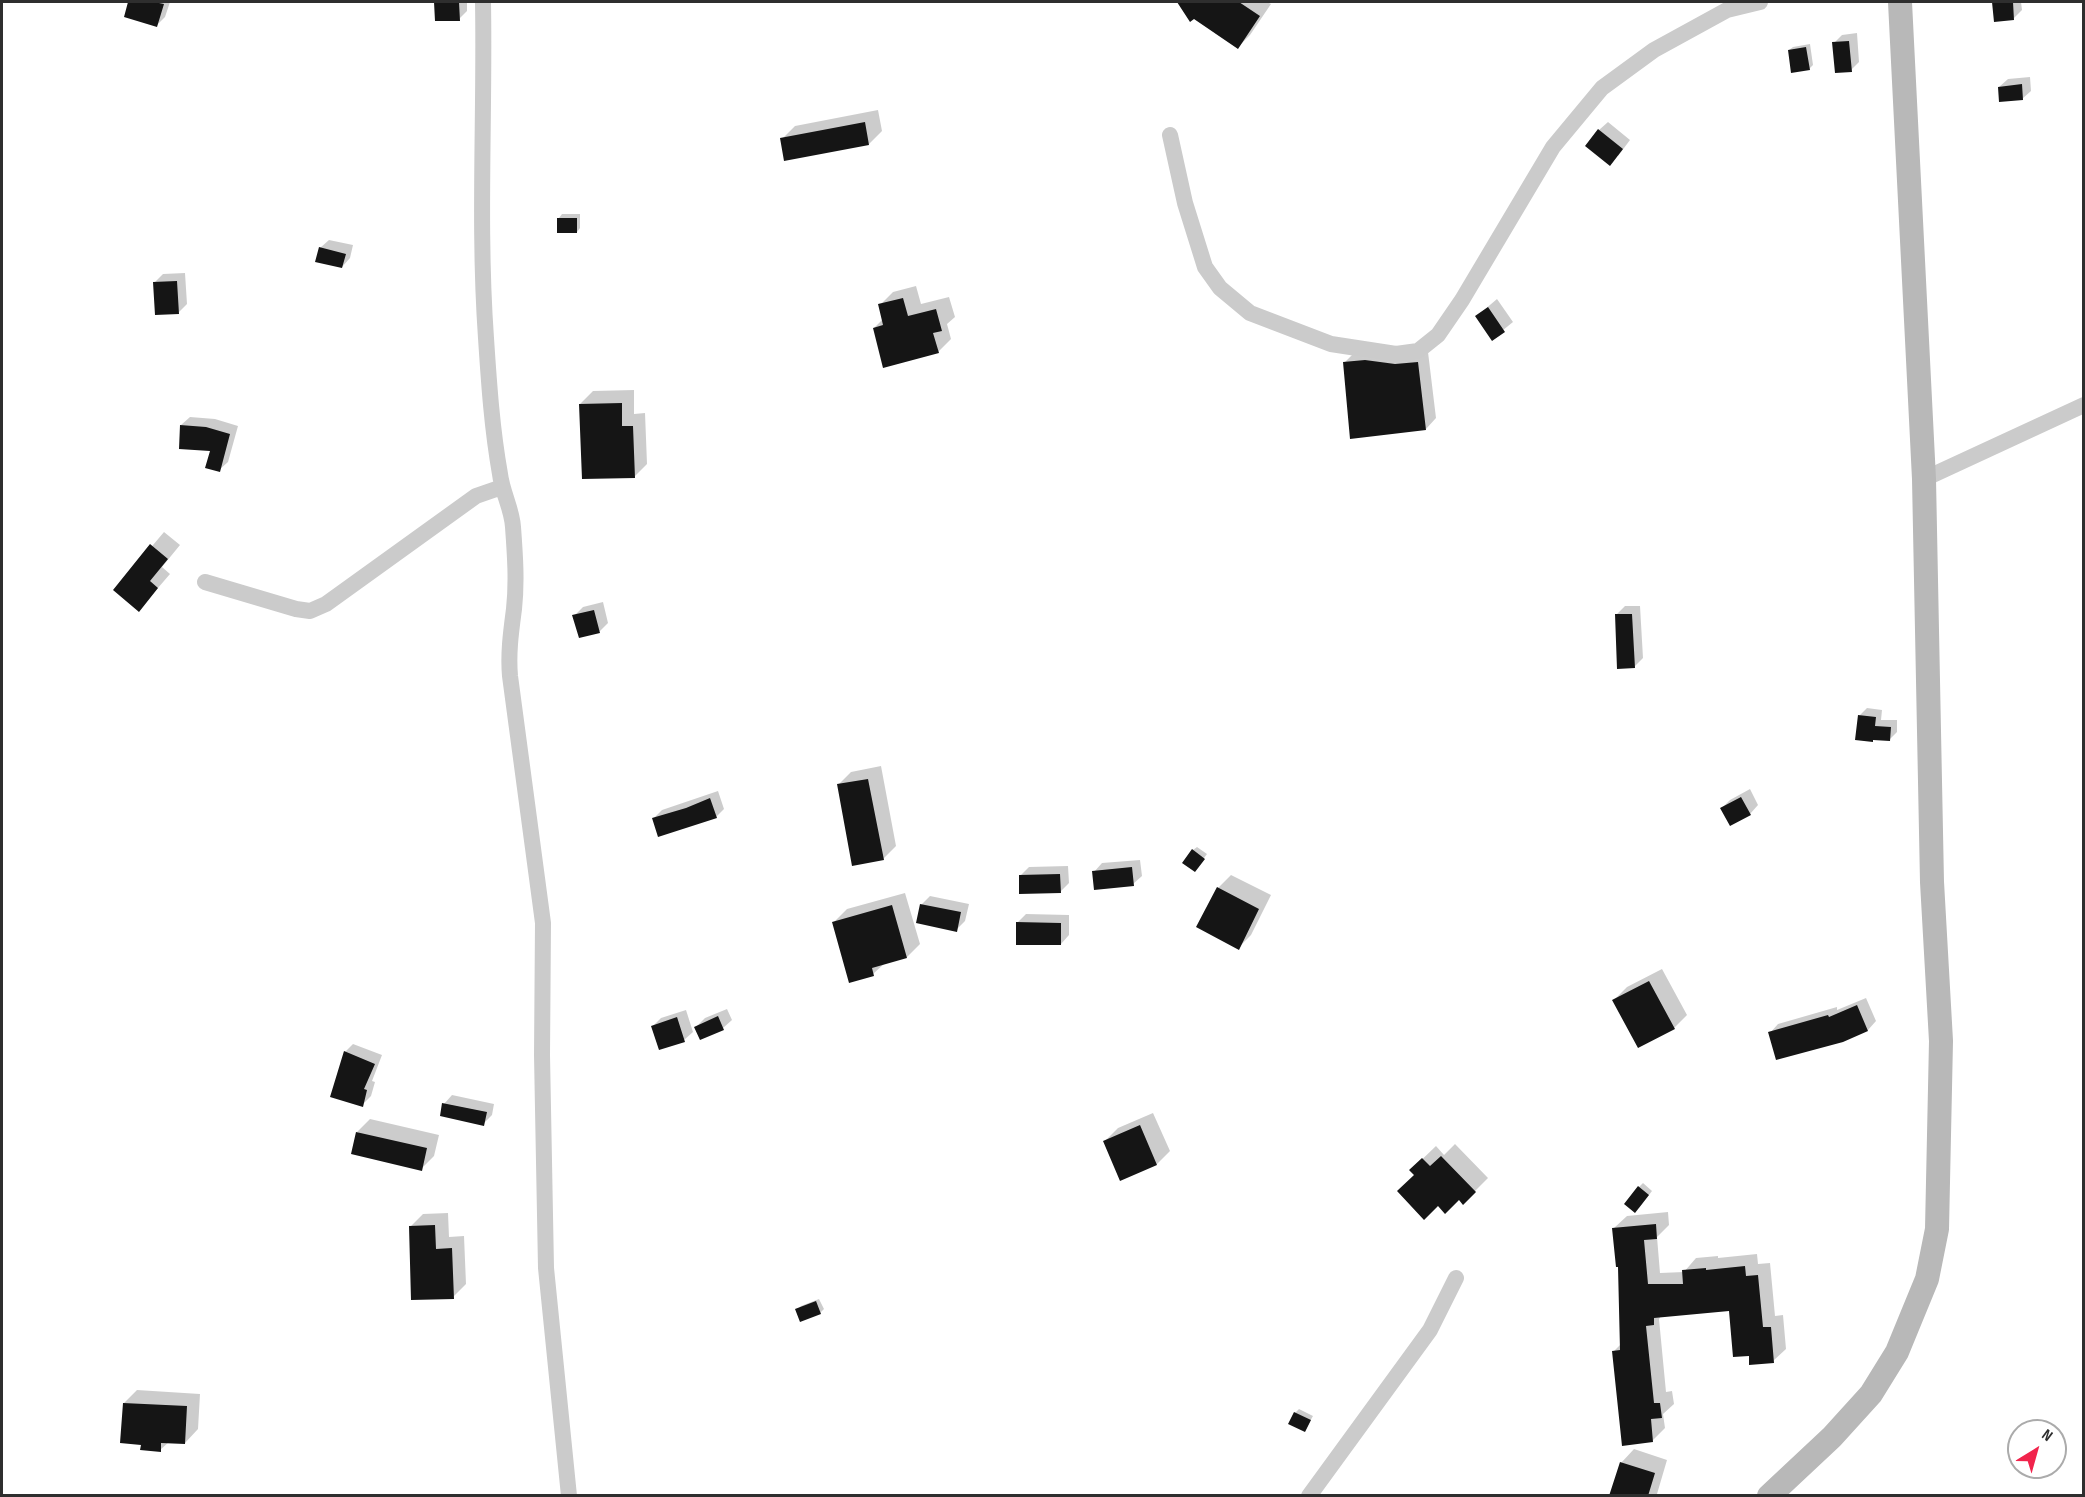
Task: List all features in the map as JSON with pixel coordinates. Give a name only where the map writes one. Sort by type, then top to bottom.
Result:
[{"type":"street","points":[[483,2],[484,86],[480,168],[485,313],[494,438],[502,487],[513,523],[515,561],[514,608],[508,652],[510,676],[543,923],[542,1055],[546,1268],[569,1496]]},
{"type":"street","points":[[1170,135],[1185,203],[1201,257],[1205,267],[1220,288],[1250,313],[1331,344],[1396,354],[1418,351],[1438,335],[1462,300],[1553,147],[1602,88],[1664,44],[1727,10],[1760,2]]},
{"type":"street","points":[[1769,1496],[1832,1437],[1876,1386],[1897,1352],[1927,1279],[1937,1229],[1941,1041],[1932,882],[1924,479],[1900,2]]},
{"type":"street","points":[[1924,479],[2084,405]]},
{"type":"street","points":[[206,582],[296,609],[310,611],[335,598],[476,496],[502,487]]},
{"type":"street","points":[[1309,1496],[1430,1330],[1455,1278]]},
{"type":"building","points":[[128,2],[164,4],[157,27],[124,17]]},
{"type":"building","points":[[434,2],[459,2],[460,21],[435,21]]},
{"type":"building","points":[[1177,2],[1239,2],[1260,16],[1238,49],[1194,19],[1190,22]]},
{"type":"building","points":[[1992,2],[2013,2],[2014,20],[1994,22]]},
{"type":"building","points":[[1849,41],[1852,72],[1835,73],[1832,42]]},
{"type":"building","points":[[1806,47],[1810,70],[1791,73],[1788,50]]},
{"type":"building","points":[[2022,84],[2023,100],[1999,102],[1998,87]]},
{"type":"building","points":[[865,122],[869,145],[784,161],[780,138]]},
{"type":"building","points":[[1598,129],[1623,149],[1610,166],[1585,146]]},
{"type":"building","points":[[557,218],[577,218],[577,233],[557,233]]},
{"type":"building","points":[[319,247],[346,254],[342,268],[315,262]]},
{"type":"building","points":[[177,281],[179,314],[155,315],[153,282]]},
{"type":"building","points":[[903,298],[908,316],[936,309],[942,331],[933,333],[939,353],[883,368],[873,328],[883,325],[878,304]]},
{"type":"building","points":[[1488,307],[1505,332],[1492,341],[1475,316]]},
{"type":"building","points":[[1365,360],[1395,364],[1418,362],[1426,430],[1350,439],[1343,362]]},
{"type":"building","points":[[622,403],[622,426],[633,426],[635,478],[582,479],[579,404]]},
{"type":"building","points":[[180,425],[206,427],[230,434],[220,472],[205,468],[210,451],[179,449]]},
{"type":"building","points":[[150,544],[168,559],[150,581],[158,588],[139,612],[113,590]]},
{"type":"building","points":[[594,610],[600,633],[579,638],[572,615]]},
{"type":"building","points":[[1615,614],[1632,614],[1635,668],[1617,669]]},
{"type":"building","points":[[1858,715],[1876,717],[1875,726],[1891,727],[1890,741],[1855,740]]},
{"type":"building","points":[[868,779],[884,860],[852,866],[837,784]]},
{"type":"building","points":[[1741,797],[1751,815],[1730,826],[1720,808]]},
{"type":"building","points":[[710,798],[717,818],[658,837],[652,818]]},
{"type":"building","points":[[1192,849],[1205,859],[1195,872],[1182,863]]},
{"type":"building","points":[[1132,867],[1134,886],[1094,890],[1092,871]]},
{"type":"building","points":[[1060,874],[1061,893],[1019,894],[1019,875]]},
{"type":"building","points":[[1217,887],[1259,909],[1239,950],[1196,927]]},
{"type":"building","points":[[920,904],[961,912],[957,932],[916,923]]},
{"type":"building","points":[[892,905],[907,958],[872,968],[874,976],[849,983],[832,922]]},
{"type":"building","points":[[1016,922],[1061,923],[1061,945],[1016,945]]},
{"type":"building","points":[[1649,981],[1675,1029],[1638,1048],[1612,1000]]},
{"type":"building","points":[[1857,1005],[1868,1031],[1843,1042],[1776,1060],[1768,1032],[1828,1015],[1829,1017]]},
{"type":"building","points":[[718,1016],[724,1030],[700,1040],[694,1027]]},
{"type":"building","points":[[677,1017],[685,1042],[659,1050],[651,1026]]},
{"type":"building","points":[[344,1051],[375,1064],[364,1089],[367,1090],[363,1107],[330,1097]]},
{"type":"building","points":[[442,1103],[487,1112],[484,1126],[440,1116]]},
{"type":"building","points":[[1140,1125],[1157,1165],[1120,1181],[1103,1141]]},
{"type":"building","points":[[356,1132],[427,1148],[422,1171],[351,1154]]},
{"type":"building","points":[[1441,1156],[1476,1192],[1463,1205],[1459,1200],[1445,1214],[1438,1206],[1424,1220],[1397,1191],[1414,1175],[1409,1170],[1422,1158],[1430,1166]]},
{"type":"building","points":[[1638,1186],[1649,1195],[1635,1213],[1624,1204]]},
{"type":"building","points":[[1656,1224],[1657,1239],[1644,1240],[1648,1284],[1683,1284],[1682,1270],[1745,1266],[1746,1276],[1758,1275],[1763,1327],[1771,1327],[1774,1363],[1749,1365],[1749,1356],[1733,1357],[1729,1311],[1654,1318],[1654,1325],[1646,1326],[1654,1403],[1660,1403],[1662,1418],[1651,1419],[1653,1442],[1622,1446],[1612,1351],[1620,1350],[1618,1267],[1616,1267],[1612,1228]]},
{"type":"building","points":[[435,1225],[436,1249],[452,1248],[454,1299],[411,1300],[409,1226]]},
{"type":"building","points":[[816,1301],[821,1314],[800,1322],[795,1309]]},
{"type":"building","points":[[123,1403],[187,1406],[185,1444],[161,1443],[161,1452],[140,1450],[141,1445],[120,1443]]},
{"type":"building","points":[[1294,1412],[1311,1420],[1305,1432],[1288,1424]]},
{"type":"building","points":[[1620,1462],[1655,1473],[1648,1496],[1609,1496]]}]
